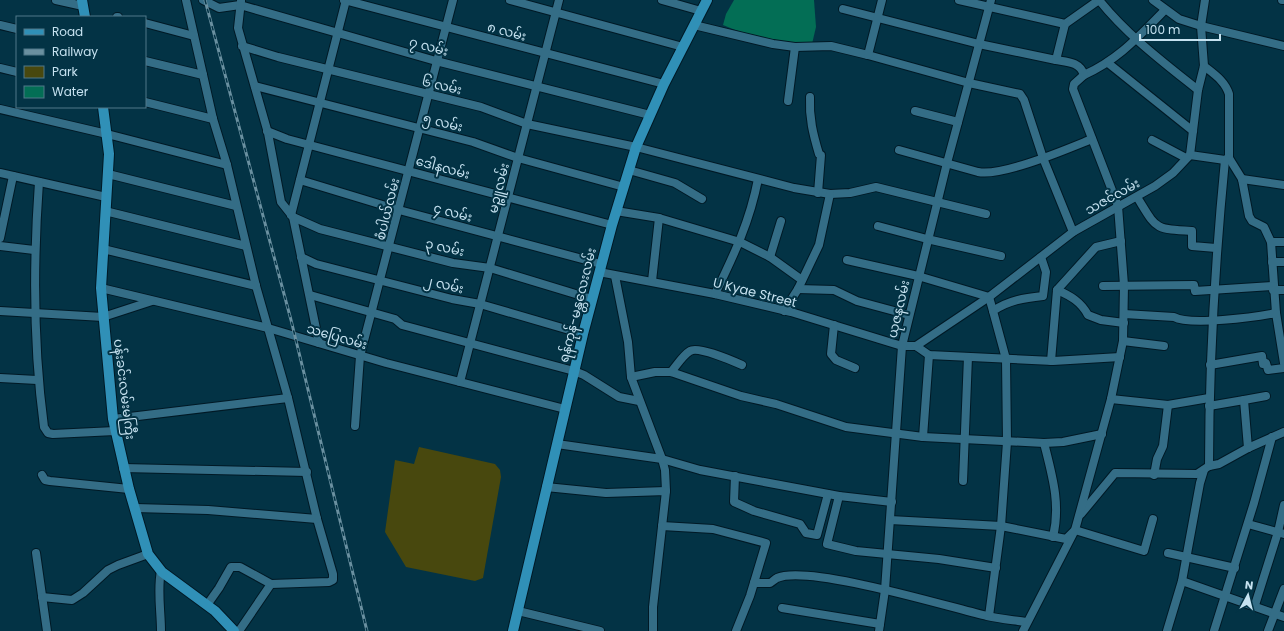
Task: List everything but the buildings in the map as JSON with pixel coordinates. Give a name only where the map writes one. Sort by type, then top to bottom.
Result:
[{"type":"main road","name":"ရန်ကုန်-မန္တလေးလမ်း","points":[[513,631],[583,334],[616,211],[636,147],[664,84],[707,0]]},
{"type":"main road","points":[[83,3],[85,16]]},
{"type":"main road","name":"ပန်းခင်းလမ်းမကြီး","points":[[103,108],[107,134],[108,174],[101,288],[113,419],[123,468],[148,554],[161,571],[207,605],[234,631]]},
{"type":"street","points":[[56,0],[83,3]]},
{"type":"street","points":[[186,0],[213,119],[227,165],[256,286],[288,398],[307,472],[317,519],[334,574],[333,580],[329,582],[271,584],[240,567],[231,567],[220,588],[207,605]]},
{"type":"street","name":"၇ လမ်း","points":[[204,0],[219,8],[240,2],[337,34],[536,88],[650,115]]},
{"type":"street","points":[[319,343],[292,216],[345,0]]},
{"type":"street","name":"၈ လမ်း","points":[[345,0],[544,54],[664,84]]},
{"type":"street","name":"စံပါယ်လမ်း","points":[[355,426],[360,356],[390,246],[436,61],[453,0]]},
{"type":"street","points":[[510,0],[684,47]]},
{"type":"street","name":"မဉ္ဇူလမ်း","points":[[460,382],[559,0]]},
{"type":"street","points":[[662,0],[701,10]]},
{"type":"street","points":[[868,54],[882,0]]},
{"type":"street","points":[[959,0],[990,4],[1065,24]]},
{"type":"street","points":[[1056,60],[1065,24],[1099,0],[1112,17],[1136,39],[1198,90]]},
{"type":"street","points":[[1153,0],[1179,19],[1201,26],[1284,46]]},
{"type":"street","points":[[1188,157],[1193,132],[1198,90],[1204,66],[1201,26],[1206,0]]},
{"type":"street","points":[[240,2],[238,22],[242,46],[267,131],[281,202],[292,216]]},
{"type":"street","name":"ယုဇနလမ်း","points":[[879,627],[885,590],[902,346],[908,315],[927,239],[990,4]]},
{"type":"street","points":[[843,9],[979,44],[1073,63],[1080,67],[1084,75]]},
{"type":"street","points":[[1022,631],[1074,530],[1079,516],[1111,399],[1123,341],[1124,285],[1118,206],[1073,90],[1074,84],[1084,75],[1108,63],[1136,39],[1165,10]]},
{"type":"street","points":[[146,23],[194,36]]},
{"type":"street","points":[[0,25],[16,29]]},
{"type":"street","points":[[694,25],[773,44],[795,47],[831,46],[868,54],[969,84],[1020,94],[1024,100],[1043,158],[1073,232]]},
{"type":"street","name":"၆ လမ်း","points":[[242,46],[278,57],[482,107],[527,124],[636,147],[818,193],[850,193],[876,188],[986,214]]},
{"type":"street","points":[[788,102],[795,47]]},
{"type":"street","points":[[146,61],[203,76]]},
{"type":"street","points":[[1108,63],[1193,132]]},
{"type":"street","points":[[1167,631],[1182,581],[1200,482],[1207,468],[1210,365],[1216,248],[1227,159],[1229,94],[1223,82],[1204,66]]},
{"type":"street","points":[[0,68],[16,72]]},
{"type":"street","name":"၅ လမ်း","points":[[255,86],[319,104],[473,142],[518,158],[624,187]]},
{"type":"street","points":[[810,98],[811,128],[819,154],[821,155],[818,193]]},
{"type":"street","points":[[146,102],[213,119]]},
{"type":"street","points":[[0,109],[107,134],[227,165]]},
{"type":"street","points":[[915,111],[958,122]]},
{"type":"street","name":"ဒေါနလမ်း","points":[[267,131],[286,139],[409,170],[612,225]]},
{"type":"street","points":[[899,150],[990,174],[1043,158],[1092,139]]},
{"type":"street","points":[[1152,140],[1188,157],[1227,159]]},
{"type":"street","name":"သဇင်လမ်း","points":[[916,346],[989,297],[1073,232],[1118,206],[1137,197],[1173,173],[1188,157]]},
{"type":"street","points":[[1227,159],[1242,179],[1249,216],[1252,221],[1264,227],[1271,242],[1273,288],[1284,363]]},
{"type":"street","points":[[629,170],[675,182],[702,199]]},
{"type":"street","points":[[0,173],[106,197]]},
{"type":"street","points":[[108,174],[236,206]]},
{"type":"street","points":[[0,238],[12,176]]},
{"type":"street","points":[[716,294],[740,242],[750,216],[758,179]]},
{"type":"street","points":[[1242,179],[1284,185]]},
{"type":"street","name":"၄ လမ်း","points":[[300,180],[399,210],[498,236],[600,268]]},
{"type":"street","points":[[39,182],[34,250],[34,313],[37,380],[44,427],[48,433],[57,434],[115,432]]},
{"type":"street","points":[[784,311],[798,289],[822,235],[830,194]]},
{"type":"street","points":[[1137,197],[1154,223],[1164,229],[1192,231],[1192,246],[1216,248]]},
{"type":"street","points":[[106,211],[246,246]]},
{"type":"street","points":[[616,211],[660,218],[740,242],[770,257],[802,280]]},
{"type":"street","name":"၃ လမ်း","points":[[292,216],[320,228],[453,263],[490,268],[592,299]]},
{"type":"street","points":[[652,281],[660,218]]},
{"type":"street","points":[[770,257],[780,221]]},
{"type":"street","points":[[878,226],[1001,256]]},
{"type":"street","points":[[1051,361],[1057,290],[1096,247],[1121,240]]},
{"type":"street","points":[[1271,242],[1284,242]]},
{"type":"street","points":[[0,246],[34,250]]},
{"type":"street","points":[[103,249],[256,286]]},
{"type":"street","name":"၂ လမ်း","points":[[301,257],[316,264],[452,299],[480,304],[583,334]]},
{"type":"street","points":[[993,311],[1000,306],[1020,299],[1043,296],[1046,272],[1041,257]]},
{"type":"street","points":[[847,260],[918,276],[989,297],[1006,359],[1007,442],[1001,526],[989,616]]},
{"type":"street","points":[[1272,262],[1284,262]]},
{"type":"street","name":"U Kyae Street","points":[[600,268],[615,276],[652,281],[716,294],[784,311],[902,346],[916,346]]},
{"type":"street","points":[[615,276],[628,342],[631,377],[665,470],[666,491],[653,607],[652,631]]},
{"type":"street","points":[[1103,286],[1194,285],[1195,291],[1273,288],[1284,290]]},
{"type":"street","name":"သပြေလမ်း","points":[[101,288],[152,302],[268,328],[360,356],[565,409]]},
{"type":"street","points":[[798,289],[834,290],[857,301],[908,315]]},
{"type":"street","points":[[1057,290],[1072,296],[1084,308],[1088,315],[1101,320],[1124,323]]},
{"type":"street","points":[[310,295],[394,319],[402,325],[574,371],[619,397],[639,401]]},
{"type":"street","points":[[0,311],[103,317],[152,302]]},
{"type":"street","points":[[1124,314],[1174,318],[1179,320],[1212,320],[1240,319],[1276,313]]},
{"type":"street","points":[[834,325],[832,354],[836,360],[855,368]]},
{"type":"street","points":[[1123,341],[1164,346]]},
{"type":"street","points":[[916,346],[929,355],[1051,361],[1120,358]]},
{"type":"street","points":[[671,372],[687,354],[694,349],[703,350],[742,365]]},
{"type":"street","points":[[923,437],[929,355]]},
{"type":"street","points":[[1210,365],[1262,356],[1263,364],[1266,363],[1268,370],[1284,368]]},
{"type":"street","points":[[963,481],[968,357]]},
{"type":"street","points":[[631,377],[655,372],[671,372],[846,428],[923,437],[1044,443],[1063,442],[1102,434]]},
{"type":"street","points":[[0,378],[37,380]]},
{"type":"street","points":[[1111,399],[1168,405],[1244,400],[1266,396]]},
{"type":"street","points":[[113,419],[288,398]]},
{"type":"street","points":[[1244,400],[1248,448]]},
{"type":"street","points":[[1154,475],[1157,459],[1163,446],[1168,405]]},
{"type":"street","points":[[1079,516],[1115,473],[1154,475],[1197,474],[1248,448],[1284,432]]},
{"type":"street","points":[[1214,631],[1235,568],[1272,437]]},
{"type":"street","points":[[1044,443],[1054,481],[1057,500],[1057,521],[1053,537]]},
{"type":"street","points":[[557,444],[662,459],[700,470],[828,494],[892,502]]},
{"type":"street","points":[[123,468],[307,472]]},
{"type":"street","points":[[42,475],[45,480],[129,489]]},
{"type":"street","points":[[735,476],[734,502],[754,511],[800,524],[806,533],[817,536],[828,494]]},
{"type":"street","points":[[546,487],[606,493],[666,491]]},
{"type":"street","points":[[839,496],[827,544],[856,551],[996,568]]},
{"type":"street","points":[[1255,605],[1281,533],[1284,504]]},
{"type":"street","points":[[135,508],[208,510],[317,519]]},
{"type":"street","points":[[1074,530],[1144,551],[1154,519]]},
{"type":"street","points":[[890,520],[1001,526],[1066,539],[1074,530]]},
{"type":"street","points":[[1248,524],[1281,533]]},
{"type":"street","points":[[662,526],[713,530],[766,542],[754,583],[736,631]]},
{"type":"street","points":[[36,553],[47,631]]},
{"type":"street","points":[[1168,553],[1187,556],[1235,568]]},
{"type":"street","points":[[42,597],[72,600],[83,593],[108,570],[148,554]]},
{"type":"street","points":[[160,631],[162,606],[159,582],[161,571]]},
{"type":"street","points":[[754,583],[770,583],[778,578],[791,576],[822,577],[885,590],[989,616],[1026,622]]},
{"type":"street","points":[[1182,581],[1255,605],[1284,617]]},
{"type":"street","points":[[239,631],[271,584]]},
{"type":"street","points":[[1268,631],[1284,589]]},
{"type":"street","points":[[782,608],[879,627]]},
{"type":"street","points":[[518,611],[600,631]]},
{"type":"green space","points":[[419,447],[495,464],[500,470],[501,477],[483,578],[475,581],[406,567],[385,532],[395,460],[414,464]]},
{"type":"water","points":[[734,0],[814,0],[816,27],[812,44],[766,38],[744,33],[723,25],[726,14]]},
{"type":"railway","points":[[205,0],[291,320],[367,631]]}]
